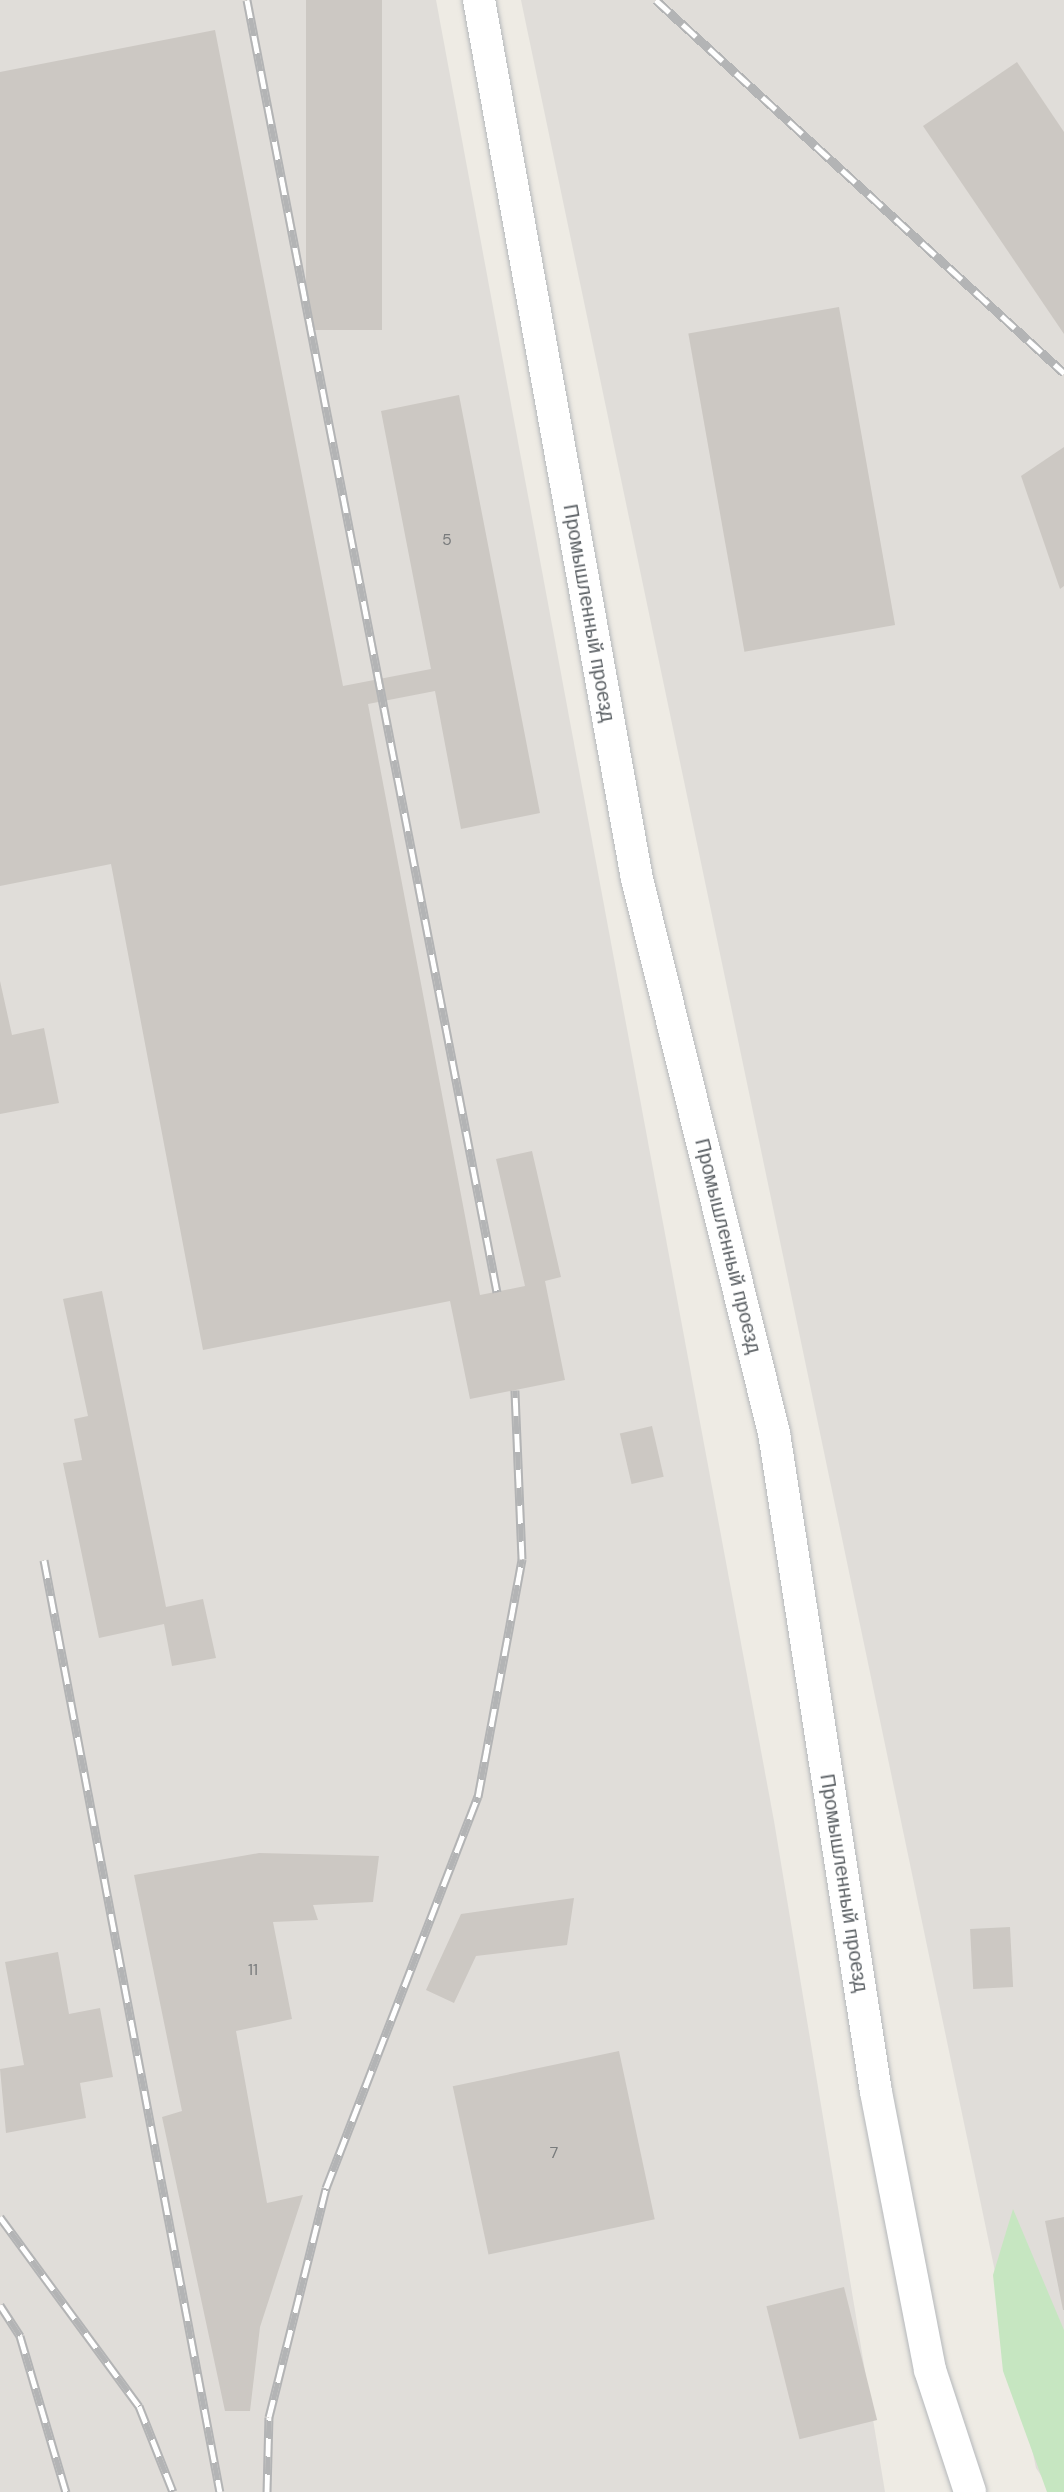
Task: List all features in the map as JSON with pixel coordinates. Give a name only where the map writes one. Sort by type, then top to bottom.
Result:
[{"type":"street","name":"Промышленный проезд","points":[[479,0],[637,879],[774,1433],[876,2092],[930,2370],[970,2492]]},
{"type":"shaded area","points":[[0,0],[436,0],[774,1821],[885,2492],[0,2492]]},
{"type":"shaded area","points":[[521,0],[1064,0],[1064,2492],[1052,2492],[1036,2468]]},
{"type":"green space","points":[[1013,2209],[1064,2330],[1064,2492],[1047,2492],[1003,2371],[993,2275]]},
{"type":"building","points":[[306,0],[382,0],[382,330],[306,330]]},
{"type":"building","points":[[215,30],[343,686],[431,669],[381,411],[459,395],[540,813],[461,829],[435,691],[368,704],[480,1295],[525,1286],[496,1159],[532,1151],[561,1277],[545,1281],[565,1380],[470,1399],[450,1301],[203,1350],[111,864],[0,886],[0,72]]},
{"type":"building","points":[[1017,62],[1064,132],[1064,334],[923,126]]},
{"type":"building","points":[[839,307],[895,625],[744,652],[688,334]]},
{"type":"building","points":[[1064,447],[1064,586],[1060,589],[1021,476]]},
{"type":"building","points":[[0,981],[12,1035],[44,1028],[59,1103],[0,1114]]},
{"type":"building","points":[[102,1291],[166,1607],[203,1599],[216,1658],[172,1666],[164,1624],[99,1638],[63,1463],[82,1460],[74,1419],[88,1416],[63,1299]]},
{"type":"building","points":[[652,1426],[664,1477],[632,1484],[620,1433]]},
{"type":"building","points":[[259,1853],[379,1856],[373,1902],[313,1905],[318,1920],[273,1922],[292,2019],[236,2031],[267,2203],[303,2195],[260,2327],[250,2411],[225,2411],[162,2117],[182,2111],[134,1875]]},
{"type":"building","points":[[574,1898],[567,1945],[476,1956],[454,2003],[426,1990],[461,1914]]},
{"type":"building","points":[[1010,1927],[1013,1987],[973,1989],[970,1929]]},
{"type":"building","points":[[58,1952],[69,2014],[100,2008],[113,2077],[80,2083],[86,2118],[6,2133],[0,2069],[24,2065],[5,1962]]},
{"type":"building","points":[[619,2051],[655,2219],[488,2255],[453,2086]]},
{"type":"building","points":[[1064,2217],[1064,2310],[1063,2310],[1045,2221]]},
{"type":"building","points":[[844,2287],[877,2420],[800,2439],[766,2306]]},
{"type":"railway","points":[[247,0],[497,1292]]},
{"type":"railway","points":[[656,0],[1064,373]]},
{"type":"railway","points":[[267,2492],[269,2417],[326,2188],[478,1797],[522,1559],[515,1390]]},
{"type":"railway","points":[[44,1560],[220,2492]]},
{"type":"railway","points":[[0,2217],[139,2406],[173,2492]]},
{"type":"railway","points":[[0,2305],[20,2336],[66,2492]]}]
